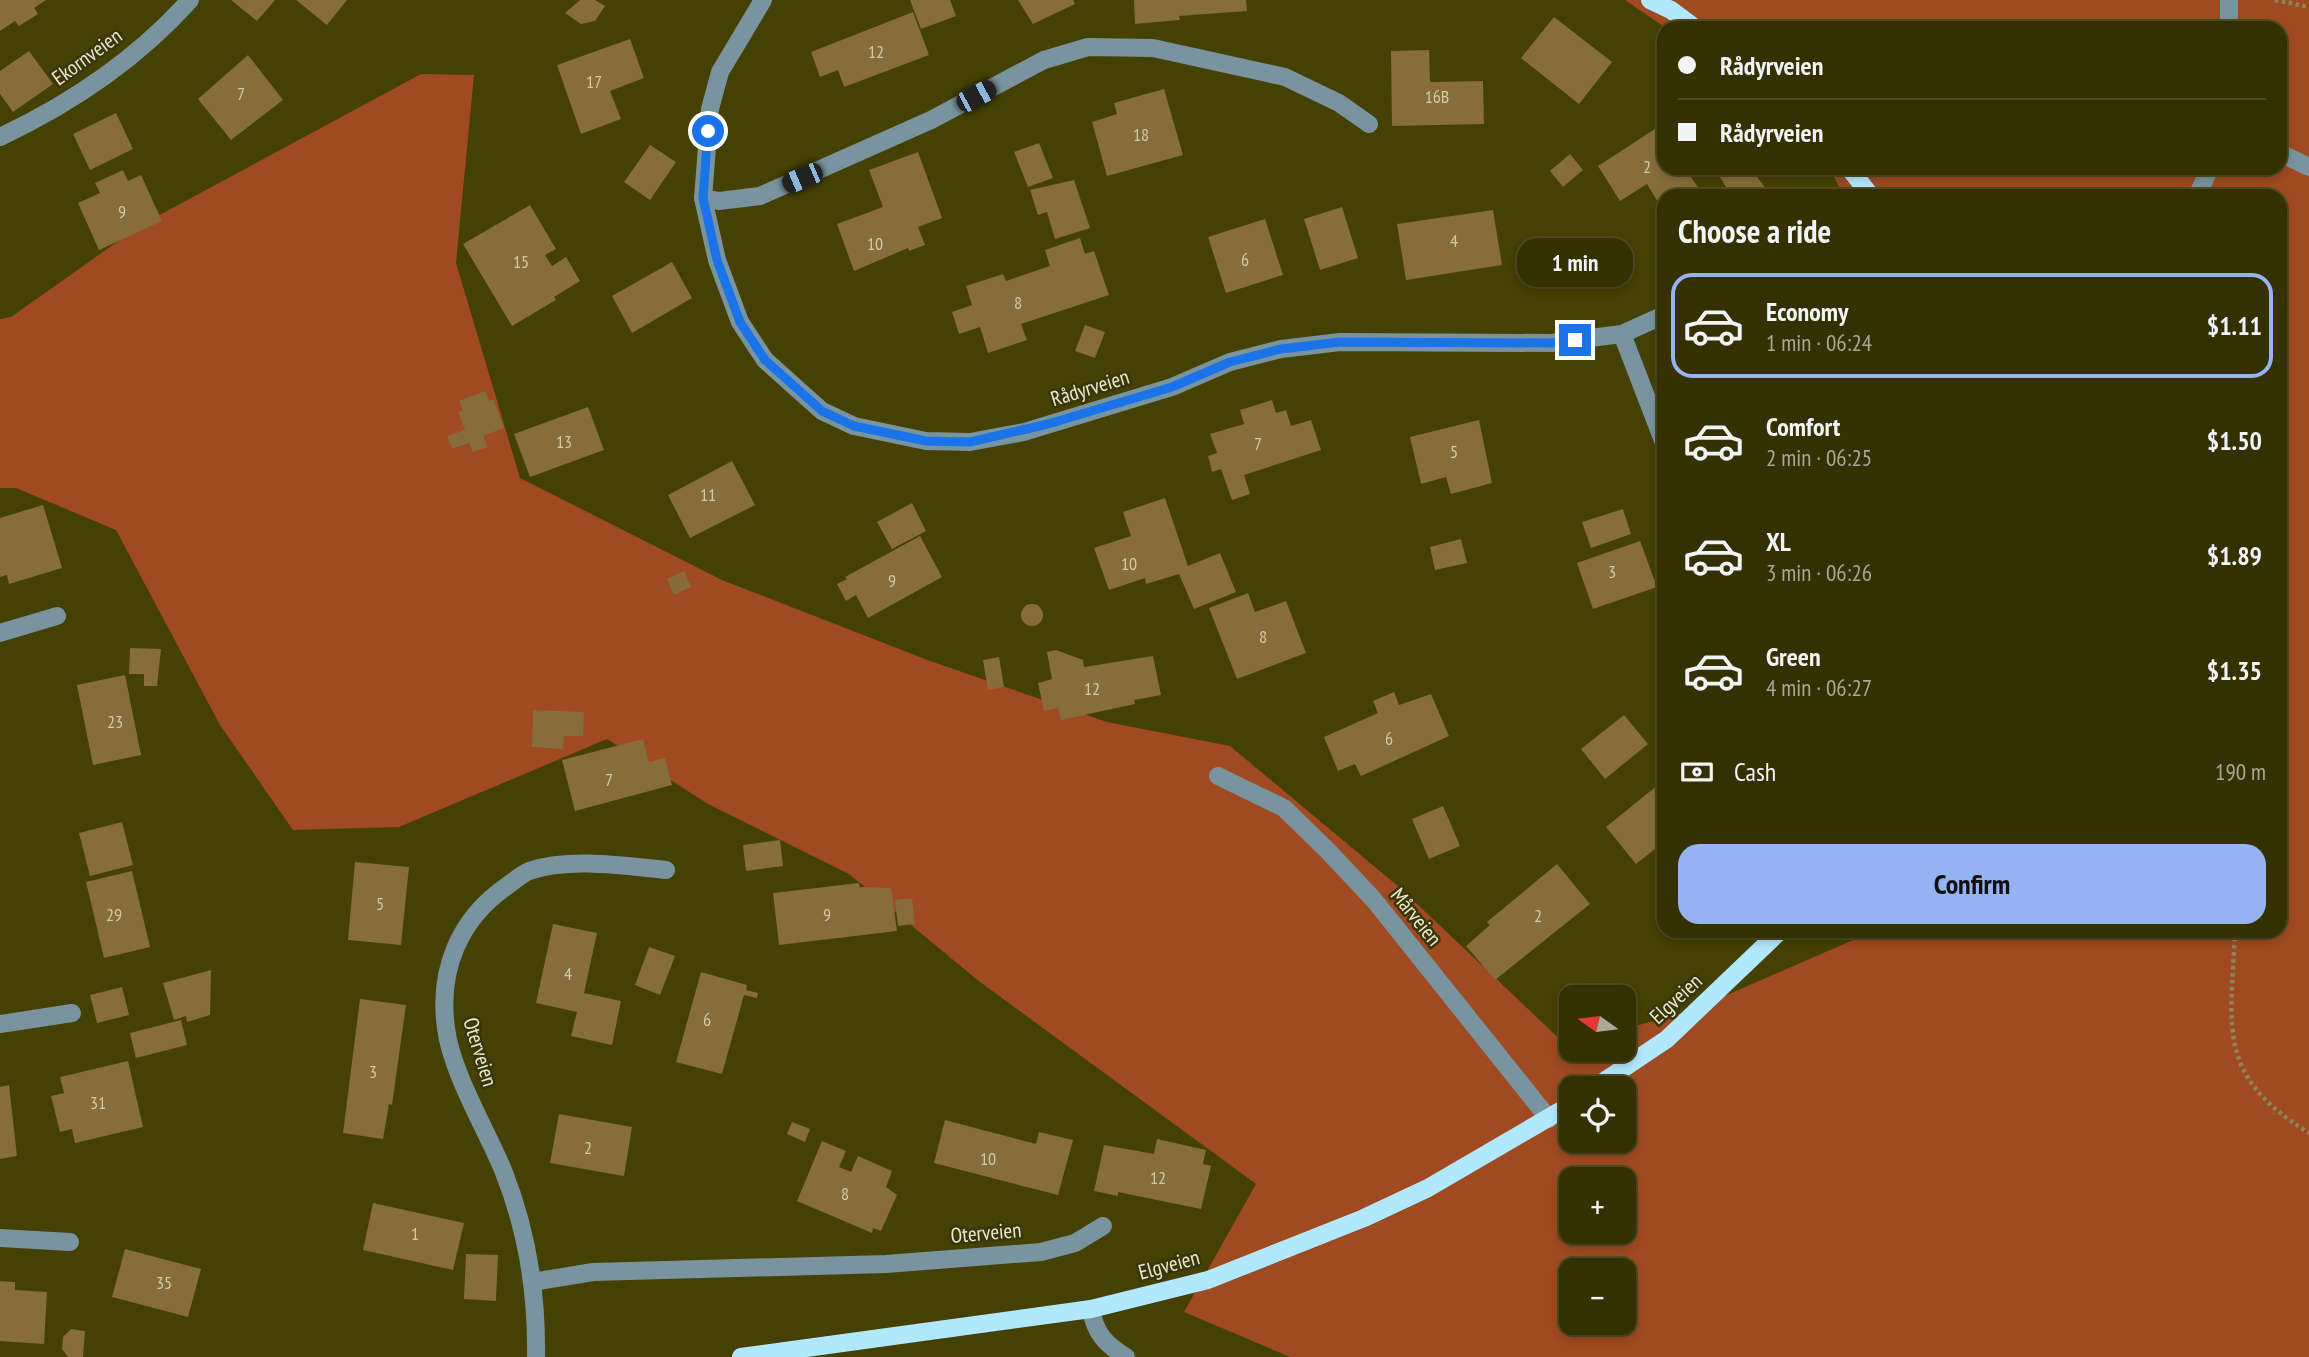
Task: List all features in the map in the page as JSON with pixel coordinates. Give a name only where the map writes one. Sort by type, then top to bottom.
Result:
[{"type":"main road","points":[[1650,0],[1686,21]]},
{"type":"main road","name":"Elgveien","points":[[1612,1076],[1667,1039],[1773,938]]},
{"type":"main road","name":"Elgveien","points":[[741,1357],[1091,1309],[1208,1280],[1364,1218],[1428,1188],[1559,1112]]},
{"type":"street","name":"Ekornveien","points":[[0,137],[38,119],[116,68],[190,0]]},
{"type":"street","name":"Rådyrveien","points":[[763,0],[720,72],[710,109],[703,198],[717,260],[740,322],[765,360],[822,411],[854,426],[926,441],[970,442],[1024,432],[1172,387],[1230,362],[1281,349],[1340,342],[1551,343],[1622,334],[1657,318]]},
{"type":"street","points":[[2229,0],[2229,21]]},
{"type":"street","points":[[703,198],[719,201],[760,196],[931,120],[1044,61],[1088,47],[1153,48],[1285,77],[1339,103],[1369,124]]},
{"type":"street","points":[[2287,156],[2309,167]]},
{"type":"street","points":[[1622,334],[1657,425]]},
{"type":"street","points":[[0,633],[57,616]]},
{"type":"street","name":"Mårveien","points":[[1218,776],[1284,808],[1329,852],[1374,901],[1549,1119]]},
{"type":"street","name":"Oterveien","points":[[536,1357],[533,1270],[504,1172],[467,1093],[446,1030],[444,984],[451,952],[488,899],[529,871],[593,862],[666,870]]},
{"type":"street","points":[[0,1024],[72,1013]]},
{"type":"street","name":"Oterveien","points":[[532,1282],[593,1272],[886,1264],[1041,1252],[1075,1243],[1103,1226]]},
{"type":"street","points":[[0,1238],[70,1242]]},
{"type":"street","points":[[1091,1309],[1094,1327],[1100,1336],[1107,1345],[1126,1357]]},
{"type":"path","points":[[2275,0],[2309,7]]},
{"type":"path","points":[[2235,938],[2231,1031],[2238,1062],[2249,1082],[2281,1115],[2309,1133]]},
{"type":"shaded area","points":[[1625,0],[2309,0],[2309,1357],[1290,1357],[1184,1312],[1256,1184],[980,982],[849,874],[708,804],[607,739],[399,827],[293,830],[220,725],[116,530],[16,488],[0,488],[0,319],[11,317],[141,225],[421,74],[474,75],[456,263],[520,478],[722,580],[930,661],[1107,722],[1230,746],[1399,887],[1559,1038],[1559,1062],[1636,1062],[1636,1026],[1690,1011],[1858,938],[2287,938],[2287,189],[1840,189],[1833,175],[2287,175],[2287,21],[1657,22]]},
{"type":"building","points":[[0,0],[46,0],[34,8],[38,14],[19,26],[15,21],[0,31]]},
{"type":"building","points":[[231,0],[275,0],[257,21]]},
{"type":"building","points":[[296,0],[347,0],[327,25]]},
{"type":"building","points":[[580,0],[595,0],[605,6],[595,21],[581,24],[565,13]]},
{"type":"building","points":[[910,0],[950,0],[956,16],[921,29]]},
{"type":"building","points":[[1018,0],[1073,0],[1075,4],[1033,24]]},
{"type":"building","points":[[1134,0],[1246,0],[1247,11],[1179,16],[1180,20],[1135,24]]},
{"type":"building","points":[[913,12],[929,55],[844,87],[838,70],[820,77],[811,52]]},
{"type":"building","points":[[1554,17],[1612,62],[1579,104],[1521,58]]},
{"type":"building","points":[[630,39],[644,78],[610,91],[621,119],[581,134],[557,65]]},
{"type":"building","points":[[1429,50],[1430,82],[1483,81],[1484,124],[1392,126],[1391,51]]},
{"type":"building","points":[[29,51],[53,84],[13,112],[0,94],[0,71]]},
{"type":"building","points":[[248,55],[283,100],[231,140],[198,99]]},
{"type":"building","points":[[1164,89],[1183,155],[1107,176],[1092,122],[1117,114],[1114,103]]},
{"type":"building","points":[[116,113],[133,149],[90,170],[73,134]]},
{"type":"building","points":[[1657,128],[1657,175],[1690,175],[1699,189],[1657,189],[1657,200],[1647,184],[1620,201],[1598,166]]},
{"type":"building","points":[[1039,143],[1053,178],[1028,187],[1014,152]]},
{"type":"building","points":[[650,145],[676,162],[650,200],[624,182]]},
{"type":"building","points":[[918,152],[942,218],[918,227],[925,245],[909,251],[908,248],[854,271],[837,224],[883,207],[869,170]]},
{"type":"building","points":[[1570,154],[1583,170],[1563,187],[1550,171]]},
{"type":"building","points":[[123,170],[128,181],[141,175],[162,221],[99,250],[78,203],[100,193],[95,183]]},
{"type":"building","points":[[1718,175],[1756,175],[1765,188],[1764,189],[1728,189]]},
{"type":"building","points":[[1074,180],[1090,228],[1055,239],[1047,212],[1038,215],[1030,190]]},
{"type":"building","points":[[530,205],[556,249],[545,255],[552,266],[566,257],[580,281],[554,297],[556,300],[512,326],[463,244]]},
{"type":"building","points":[[1342,207],[1358,258],[1320,270],[1304,219]]},
{"type":"building","points":[[1493,210],[1502,265],[1406,280],[1397,224]]},
{"type":"building","points":[[1265,219],[1283,275],[1226,293],[1208,237]]},
{"type":"building","points":[[1080,238],[1085,254],[1094,251],[1109,295],[1021,324],[1027,340],[988,353],[980,327],[959,334],[952,312],[972,305],[966,286],[1003,274],[1006,281],[1050,266],[1045,250]]},
{"type":"building","points":[[672,262],[692,298],[632,333],[612,296]]},
{"type":"building","points":[[1085,325],[1105,332],[1095,358],[1075,351]]},
{"type":"building","points":[[485,391],[489,401],[493,399],[504,428],[483,436],[488,447],[473,452],[469,443],[452,449],[447,436],[465,430],[458,412],[463,410],[459,401]]},
{"type":"building","points":[[1272,400],[1276,413],[1286,410],[1291,426],[1311,420],[1321,450],[1244,475],[1250,494],[1232,500],[1221,469],[1212,472],[1208,456],[1217,453],[1210,434],[1244,424],[1240,410]]},
{"type":"building","points":[[588,407],[604,450],[530,477],[514,434]]},
{"type":"building","points":[[1479,420],[1492,483],[1451,494],[1446,477],[1421,484],[1410,437]]},
{"type":"building","points":[[732,461],[755,505],[690,538],[668,495]]},
{"type":"building","points":[[1165,498],[1188,566],[1220,553],[1236,592],[1194,609],[1179,574],[1146,584],[1145,578],[1109,590],[1094,548],[1131,536],[1123,512]]},
{"type":"building","points":[[912,503],[926,531],[892,549],[877,522]]},
{"type":"building","points":[[43,505],[62,568],[9,584],[7,575],[0,577],[0,518]]},
{"type":"building","points":[[1623,509],[1631,534],[1591,548],[1582,522]]},
{"type":"building","points":[[920,536],[942,577],[868,618],[856,595],[846,601],[837,584]]},
{"type":"building","points":[[1461,539],[1467,563],[1435,570],[1430,547]]},
{"type":"building","points":[[1640,541],[1657,587],[1593,609],[1577,563]]},
{"type":"building","points":[[684,571],[691,587],[674,595],[667,579]]},
{"type":"building","points":[[1248,593],[1255,612],[1286,601],[1306,653],[1237,679],[1209,608]]},
{"type":"building","points":[[1032,604],[1040,607],[1043,615],[1040,623],[1032,626],[1024,623],[1021,615],[1024,607]]},
{"type":"building","points":[[130,648],[161,649],[157,686],[144,686],[144,674],[129,674]]},
{"type":"building","points":[[1056,650],[1083,660],[1084,667],[1153,656],[1161,695],[1134,700],[1135,704],[1061,720],[1058,708],[1044,711],[1038,683],[1052,679],[1047,652]]},
{"type":"building","points":[[999,657],[1004,687],[988,690],[983,660]]},
{"type":"building","points":[[125,675],[141,755],[93,765],[77,685]]},
{"type":"building","points":[[1394,692],[1399,705],[1431,694],[1449,736],[1361,776],[1355,764],[1338,771],[1324,737],[1378,713],[1373,701]]},
{"type":"building","points":[[533,710],[584,712],[583,736],[564,736],[563,749],[532,747]]},
{"type":"building","points":[[1624,715],[1648,744],[1605,779],[1581,749]]},
{"type":"building","points":[[643,739],[649,762],[665,758],[672,785],[575,811],[562,760]]},
{"type":"building","points":[[1657,786],[1657,848],[1636,864],[1606,827]]},
{"type":"building","points":[[1443,806],[1460,846],[1429,859],[1412,819]]},
{"type":"building","points":[[122,822],[133,865],[90,876],[79,833]]},
{"type":"building","points":[[780,840],[783,866],[746,871],[743,845]]},
{"type":"building","points":[[355,862],[409,867],[401,945],[348,940]]},
{"type":"building","points":[[1557,864],[1590,904],[1495,980],[1466,946],[1490,925],[1487,922]]},
{"type":"building","points":[[132,871],[150,947],[104,958],[86,882]]},
{"type":"building","points":[[859,883],[860,887],[891,888],[897,931],[779,945],[773,893]]},
{"type":"building","points":[[912,898],[915,924],[898,926],[895,900]]},
{"type":"building","points":[[553,924],[597,933],[584,993],[621,1001],[612,1045],[571,1036],[577,1012],[536,1003]]},
{"type":"building","points":[[649,947],[675,956],[660,995],[635,985]]},
{"type":"building","points":[[211,970],[210,1015],[187,1022],[186,1016],[174,1020],[163,983]]},
{"type":"building","points":[[701,972],[747,985],[746,990],[758,993],[757,998],[744,995],[722,1074],[676,1062]]},
{"type":"building","points":[[122,987],[129,1015],[97,1023],[90,995]]},
{"type":"building","points":[[360,999],[406,1005],[392,1105],[389,1104],[383,1139],[343,1133]]},
{"type":"building","points":[[181,1020],[187,1045],[136,1058],[130,1033]]},
{"type":"building","points":[[128,1061],[143,1127],[75,1143],[72,1129],[60,1132],[51,1096],[64,1093],[60,1077]]},
{"type":"building","points":[[9,1085],[17,1156],[0,1159],[0,1087]]},
{"type":"building","points":[[559,1114],[632,1127],[624,1176],[550,1163]]},
{"type":"building","points":[[945,1120],[1036,1144],[1039,1132],[1073,1140],[1058,1195],[934,1163]]},
{"type":"building","points":[[792,1122],[810,1129],[805,1142],[787,1134]]},
{"type":"building","points":[[1157,1139],[1206,1150],[1203,1164],[1211,1166],[1201,1209],[1118,1192],[1118,1196],[1094,1191],[1104,1145],[1154,1154]]},
{"type":"building","points":[[822,1141],[846,1151],[839,1167],[851,1172],[858,1156],[892,1171],[886,1187],[897,1195],[881,1231],[873,1228],[872,1233],[797,1201]]},
{"type":"building","points":[[373,1203],[464,1223],[453,1270],[363,1250]]},
{"type":"building","points":[[125,1249],[201,1269],[188,1317],[112,1297]]},
{"type":"building","points":[[466,1254],[498,1255],[496,1301],[464,1299]]},
{"type":"building","points":[[0,1281],[15,1282],[15,1290],[47,1292],[44,1344],[0,1341]]},
{"type":"building","points":[[71,1329],[85,1331],[83,1357],[68,1357],[62,1349],[63,1337]]},
{"type":"route","points":[[708,131],[703,198],[717,260],[740,322],[765,360],[822,411],[854,426],[926,441],[970,442],[1024,432],[1172,387],[1230,362],[1281,349],[1340,342],[1551,343],[1575,340]]}]
